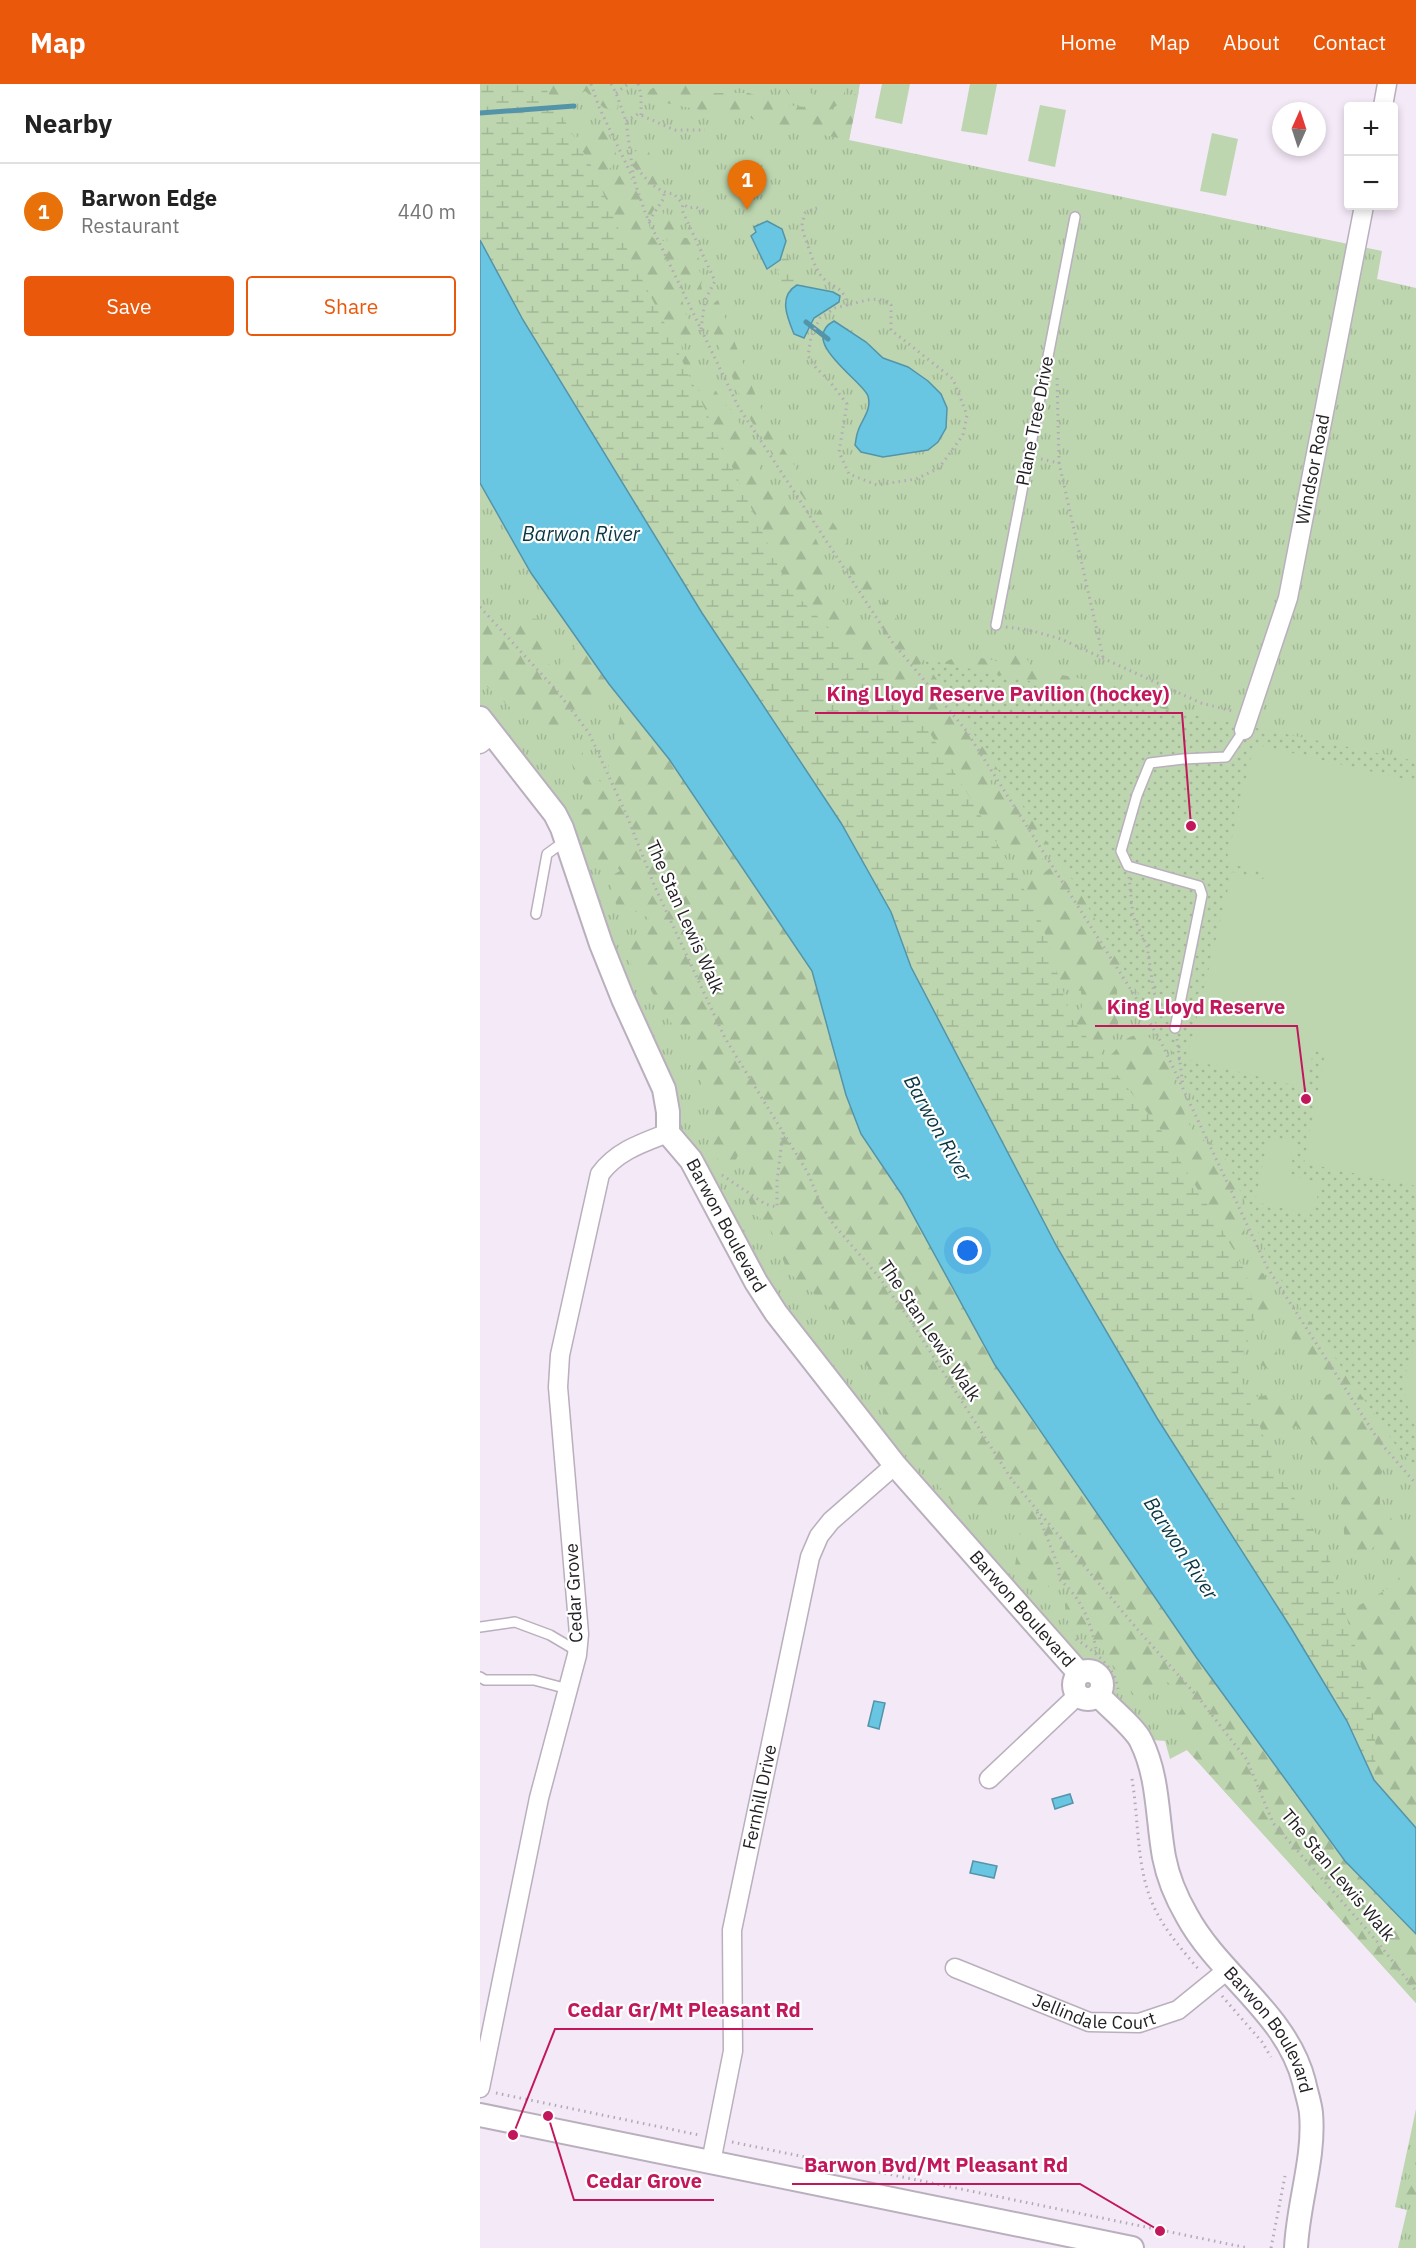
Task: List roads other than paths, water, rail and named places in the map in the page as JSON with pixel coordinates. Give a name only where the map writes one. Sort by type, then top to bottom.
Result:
[{"type":"street","points":[[1384,102],[1387,84]]},
{"type":"street","name":"Windsor Road","points":[[1246,722],[1288,598],[1363,210]]},
{"type":"street","points":[[484,732],[555,814],[567,839],[601,944],[664,1089],[668,1112],[668,1132]]},
{"type":"street","name":"Barwon Boulevard","points":[[668,1132],[691,1160],[737,1250],[777,1313],[895,1465],[1085,1688],[1140,1739],[1154,1782],[1163,1856],[1170,1884],[1188,1918],[1226,1971],[1271,2018],[1289,2047],[1303,2078],[1311,2113],[1309,2161],[1297,2225],[1296,2248]]},
{"type":"street","name":"Cedar Grove","points":[[486,2090],[539,1798],[568,1689],[579,1634],[558,1387],[560,1355],[600,1174],[609,1162],[622,1152],[668,1132]]},
{"type":"street","name":"Fernhill Drive","points":[[711,2162],[733,2051],[732,1930],[810,1557],[819,1536],[831,1521],[895,1465]]},
{"type":"street","points":[[989,1779],[1085,1688]]},
{"type":"street","name":"Jellindale Court","points":[[955,1968],[1089,2022],[1139,2023],[1178,2010],[1226,1971]]},
{"type":"street","points":[[480,2115],[1132,2248]]},
{"type":"street","name":"Barwon Boulevard","points":[[1286,2248],[1297,2225]]},
{"type":"lane","name":"Plane Tree Drive","points":[[996,626],[1075,216]]},
{"type":"lane","points":[[1175,1028],[1202,895],[1199,886],[1128,866],[1121,851],[1137,795],[1150,764],[1183,759],[1226,757],[1246,722]]},
{"type":"lane","points":[[536,914],[547,854],[567,839]]},
{"type":"lane","points":[[480,1627],[515,1622],[550,1635],[577,1651]]},
{"type":"lane","points":[[480,1677],[485,1680],[534,1680],[568,1689]]},
{"type":"water","points":[[767,221],[782,229],[786,241],[780,260],[767,269],[751,236],[756,232],[754,227]]},
{"type":"water","name":"Barwon River","points":[[480,240],[523,320],[702,613],[841,823],[891,912],[911,967],[1057,1247],[1157,1418],[1291,1628],[1347,1721],[1374,1780],[1416,1828],[1416,1934],[1345,1861],[1196,1657],[995,1365],[902,1195],[861,1134],[846,1095],[812,971],[669,759],[609,684],[531,573],[480,483]]},
{"type":"water","points":[[797,285],[833,292],[840,296],[839,302],[814,318],[804,338],[794,334],[786,307],[788,295]]},
{"type":"water","points":[[834,321],[866,342],[883,358],[908,367],[928,381],[941,394],[947,408],[946,428],[938,442],[928,450],[883,457],[861,452],[855,445],[869,401],[864,389],[827,350],[823,339],[825,329]]},
{"type":"water","points":[[874,1701],[885,1703],[879,1729],[868,1726]]},
{"type":"water","points":[[1070,1794],[1073,1803],[1055,1809],[1052,1799]]},
{"type":"water","points":[[973,1861],[997,1866],[994,1878],[970,1873]]},
{"type":"waterway","points":[[480,113],[574,106]]},
{"type":"waterway","points":[[806,322],[828,339]]},
{"type":"place","name":"Barwon Edge","points":[[747,210]]},
{"type":"place","name":"King Lloyd Reserve Pavilion (hockey)","points":[[1191,826]]},
{"type":"place","name":"King Lloyd Reserve","points":[[1306,1099]]},
{"type":"place","name":"Cedar Grove","points":[[548,2116]]},
{"type":"place","name":"Cedar Gr/Mt Pleasant Rd","points":[[513,2135]]},
{"type":"place","name":"Barwon Bvd/Mt Pleasant Rd","points":[[1160,2231]]}]
